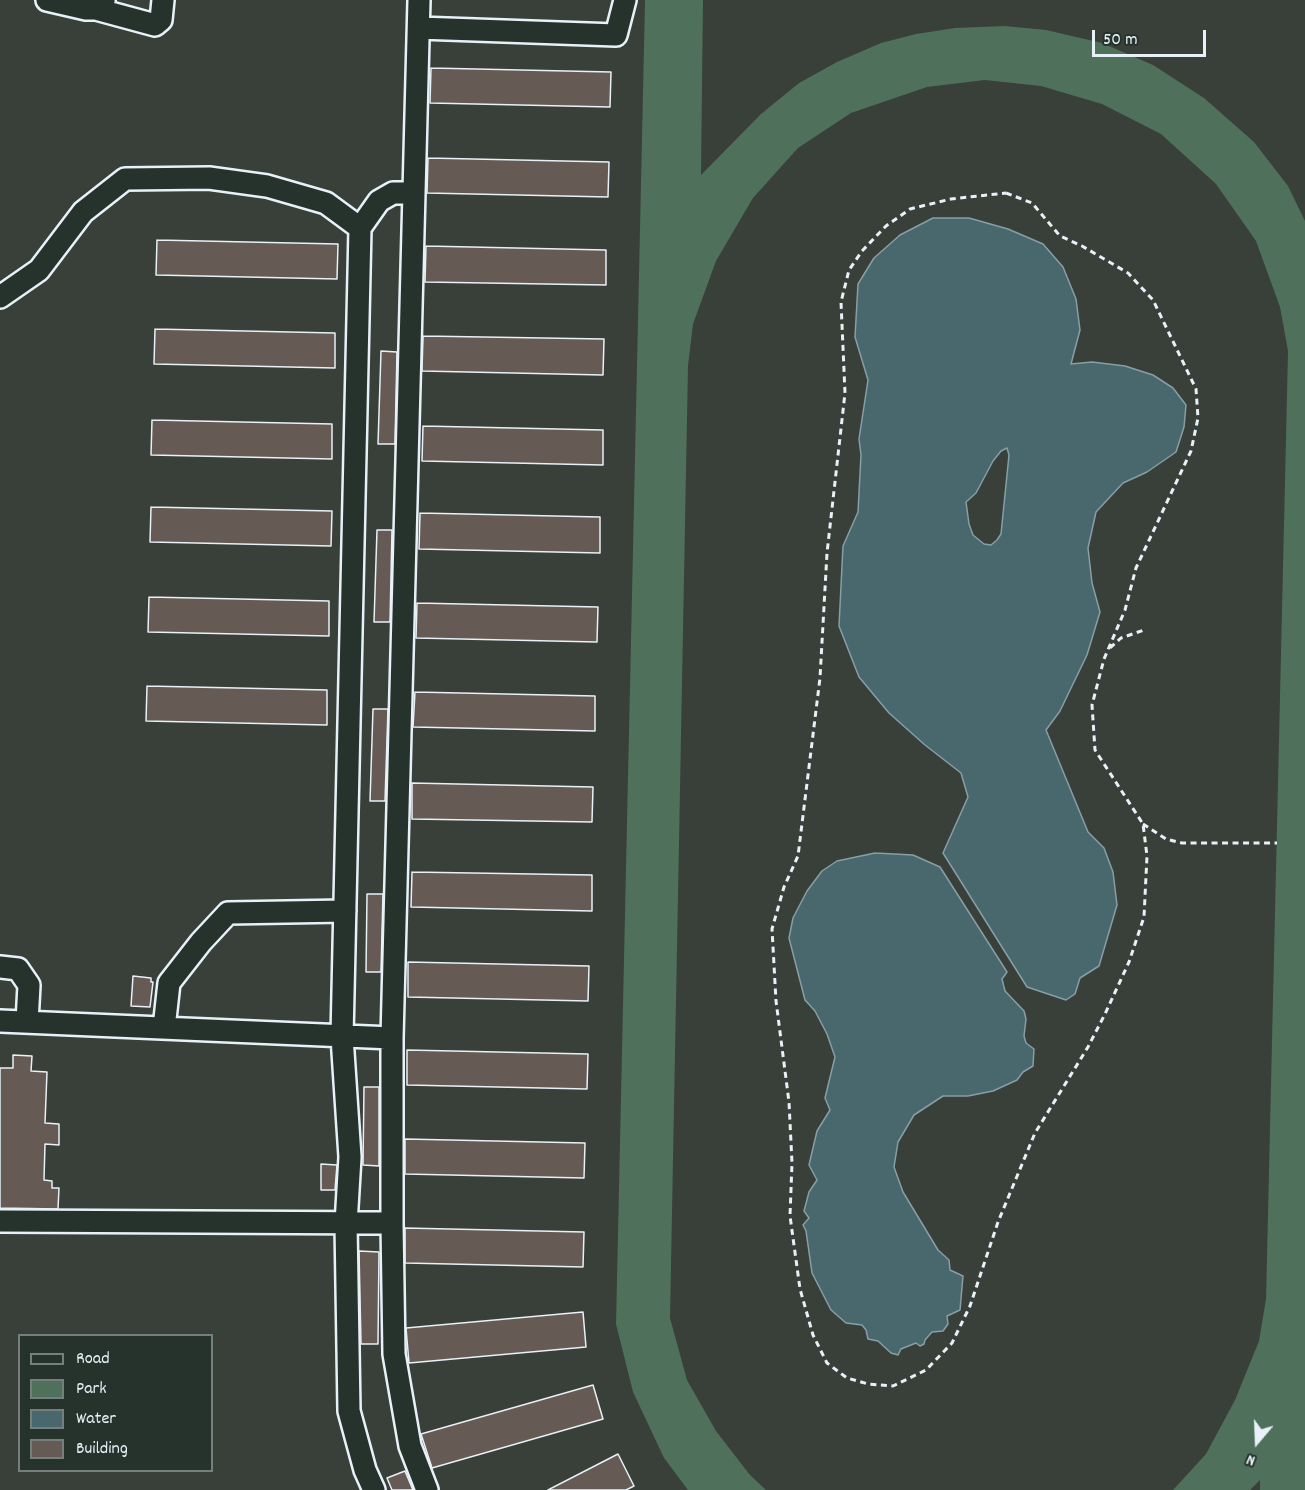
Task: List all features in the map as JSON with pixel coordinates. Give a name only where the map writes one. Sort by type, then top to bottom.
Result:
[{"type":"street","points":[[47,0],[86,9],[100,4],[155,25],[161,20],[163,0]]},
{"type":"street","points":[[419,0],[392,1038],[392,1223],[394,1354],[410,1446],[427,1490]]},
{"type":"street","points":[[419,28],[616,35],[625,0]]},
{"type":"street","points":[[0,297],[39,270],[83,212],[125,179],[208,178],[267,186],[326,203],[360,228]]},
{"type":"street","points":[[374,1490],[365,1470],[349,1411],[346,1224],[350,1156],[342,1037],[360,228],[379,201],[393,193],[414,193]]},
{"type":"street","points":[[164,1028],[169,984],[201,942],[228,913],[345,911]]},
{"type":"street","points":[[0,967],[18,969],[29,985],[35,1022]]},
{"type":"street","points":[[0,1021],[392,1038]]},
{"type":"street","points":[[0,1221],[392,1223]]},
{"type":"path","points":[[1143,824],[1148,856],[1144,917],[1129,962],[1088,1047],[1035,1133],[998,1222],[970,1306],[952,1343],[926,1370],[893,1386],[868,1384],[847,1378],[827,1363],[813,1335],[800,1289],[790,1216],[792,1163],[789,1102],[776,1001],[772,929],[784,887],[798,856],[820,678],[827,554],[845,393],[842,302],[849,270],[862,251],[886,226],[910,209],[951,199],[1006,193],[1032,203],[1060,236],[1128,273],[1153,300],[1196,389],[1198,418],[1191,451],[1136,568],[1125,610],[1108,649],[1092,705],[1095,750],[1143,824],[1166,839],[1182,843],[1277,843]]},
{"type":"path","points":[[1108,649],[1121,638],[1144,630]]},
{"type":"green space","points":[[645,0],[703,0],[701,175],[761,114],[799,83],[837,62],[881,43],[916,34],[955,28],[1005,26],[1046,30],[1102,43],[1153,65],[1204,98],[1254,142],[1288,186],[1305,221],[1305,1490],[1260,1490],[1260,1480],[1250,1490],[1173,1490],[1206,1454],[1235,1400],[1259,1341],[1266,1299],[1288,351],[1280,307],[1256,241],[1216,184],[1161,134],[1102,104],[1041,86],[985,80],[927,87],[851,113],[798,148],[753,198],[716,261],[693,324],[688,366],[670,1318],[687,1380],[716,1431],[750,1475],[766,1490],[688,1490],[664,1458],[633,1392],[616,1324]]},
{"type":"water","points":[[933,218],[969,218],[1008,229],[1043,244],[1063,267],[1076,299],[1080,330],[1071,364],[1092,362],[1125,366],[1153,375],[1173,388],[1186,405],[1184,427],[1176,452],[1147,472],[1123,483],[1096,512],[1088,548],[1092,583],[1100,612],[1087,655],[1060,711],[1046,730],[1088,832],[1104,848],[1113,872],[1117,905],[1099,966],[1080,978],[1075,994],[1066,1000],[1027,987],[943,853],[968,797],[961,773],[889,713],[859,677],[839,626],[843,546],[858,512],[861,455],[859,439],[868,380],[855,337],[858,284],[874,258],[900,235]],"holes":[[[1007,448],[1009,455],[1001,534],[991,545],[984,544],[973,535],[966,502],[976,493],[1001,451]]]},
{"type":"water","points":[[875,853],[913,855],[940,867],[1007,972],[1002,979],[1005,991],[1024,1011],[1026,1019],[1024,1036],[1026,1043],[1034,1049],[1033,1066],[1023,1072],[1017,1080],[993,1091],[968,1096],[943,1096],[914,1115],[898,1142],[894,1167],[903,1192],[938,1250],[949,1260],[950,1270],[963,1276],[960,1310],[947,1316],[948,1324],[943,1331],[932,1332],[924,1344],[920,1346],[916,1343],[901,1349],[898,1355],[891,1353],[878,1341],[868,1339],[862,1325],[846,1323],[831,1310],[812,1273],[806,1231],[803,1225],[809,1218],[804,1211],[809,1192],[817,1180],[809,1165],[817,1131],[830,1110],[825,1098],[835,1057],[827,1034],[815,1011],[805,1000],[789,938],[793,918],[807,891],[822,871],[837,861]]},
{"type":"building","points":[[431,68],[611,72],[610,107],[430,103]]},
{"type":"building","points":[[428,158],[609,162],[608,197],[427,193]]},
{"type":"building","points":[[157,240],[338,244],[337,279],[156,275]]},
{"type":"building","points":[[426,246],[606,250],[606,285],[425,282]]},
{"type":"building","points":[[155,329],[335,333],[335,368],[154,364]]},
{"type":"building","points":[[423,336],[604,339],[603,375],[422,371]]},
{"type":"building","points":[[381,351],[397,352],[395,444],[378,444]]},
{"type":"building","points":[[152,420],[332,424],[332,459],[151,455]]},
{"type":"building","points":[[423,426],[603,430],[603,465],[422,461]]},
{"type":"building","points":[[151,507],[332,511],[331,546],[150,542]]},
{"type":"building","points":[[420,513],[600,517],[600,553],[419,549]]},
{"type":"building","points":[[377,530],[392,530],[390,622],[374,622]]},
{"type":"building","points":[[149,597],[329,601],[329,636],[148,632]]},
{"type":"building","points":[[417,603],[598,607],[597,642],[416,638]]},
{"type":"building","points":[[147,686],[327,690],[327,725],[146,721]]},
{"type":"building","points":[[415,692],[595,696],[595,731],[413,727]]},
{"type":"building","points":[[373,709],[388,709],[385,801],[370,801]]},
{"type":"building","points":[[412,783],[593,787],[592,822],[412,819]]},
{"type":"building","points":[[412,872],[592,875],[592,911],[411,907]]},
{"type":"building","points":[[367,894],[383,894],[381,972],[366,972]]},
{"type":"building","points":[[408,962],[589,966],[588,1001],[408,997]]},
{"type":"building","points":[[133,976],[151,978],[153,982],[150,1007],[131,1006]]},
{"type":"building","points":[[407,1050],[588,1054],[587,1089],[407,1085]]},
{"type":"building","points":[[13,1055],[32,1056],[31,1071],[47,1072],[45,1123],[59,1124],[59,1145],[45,1144],[44,1180],[52,1181],[52,1188],[59,1188],[58,1209],[0,1208],[0,1068],[13,1068]]},
{"type":"building","points":[[364,1087],[379,1087],[379,1166],[363,1165]]},
{"type":"building","points":[[405,1139],[585,1143],[584,1178],[405,1174]]},
{"type":"building","points":[[321,1164],[337,1165],[335,1190],[321,1190]]},
{"type":"building","points":[[405,1228],[584,1232],[583,1267],[405,1263]]},
{"type":"building","points":[[359,1251],[379,1252],[378,1344],[361,1344]]},
{"type":"building","points":[[583,1312],[586,1347],[409,1363],[406,1328]]},
{"type":"building","points":[[593,1385],[603,1419],[432,1468],[421,1434]]},
{"type":"building","points":[[618,1454],[634,1486],[626,1490],[548,1490]]},
{"type":"building","points":[[405,1471],[413,1490],[392,1490],[387,1478]]}]
